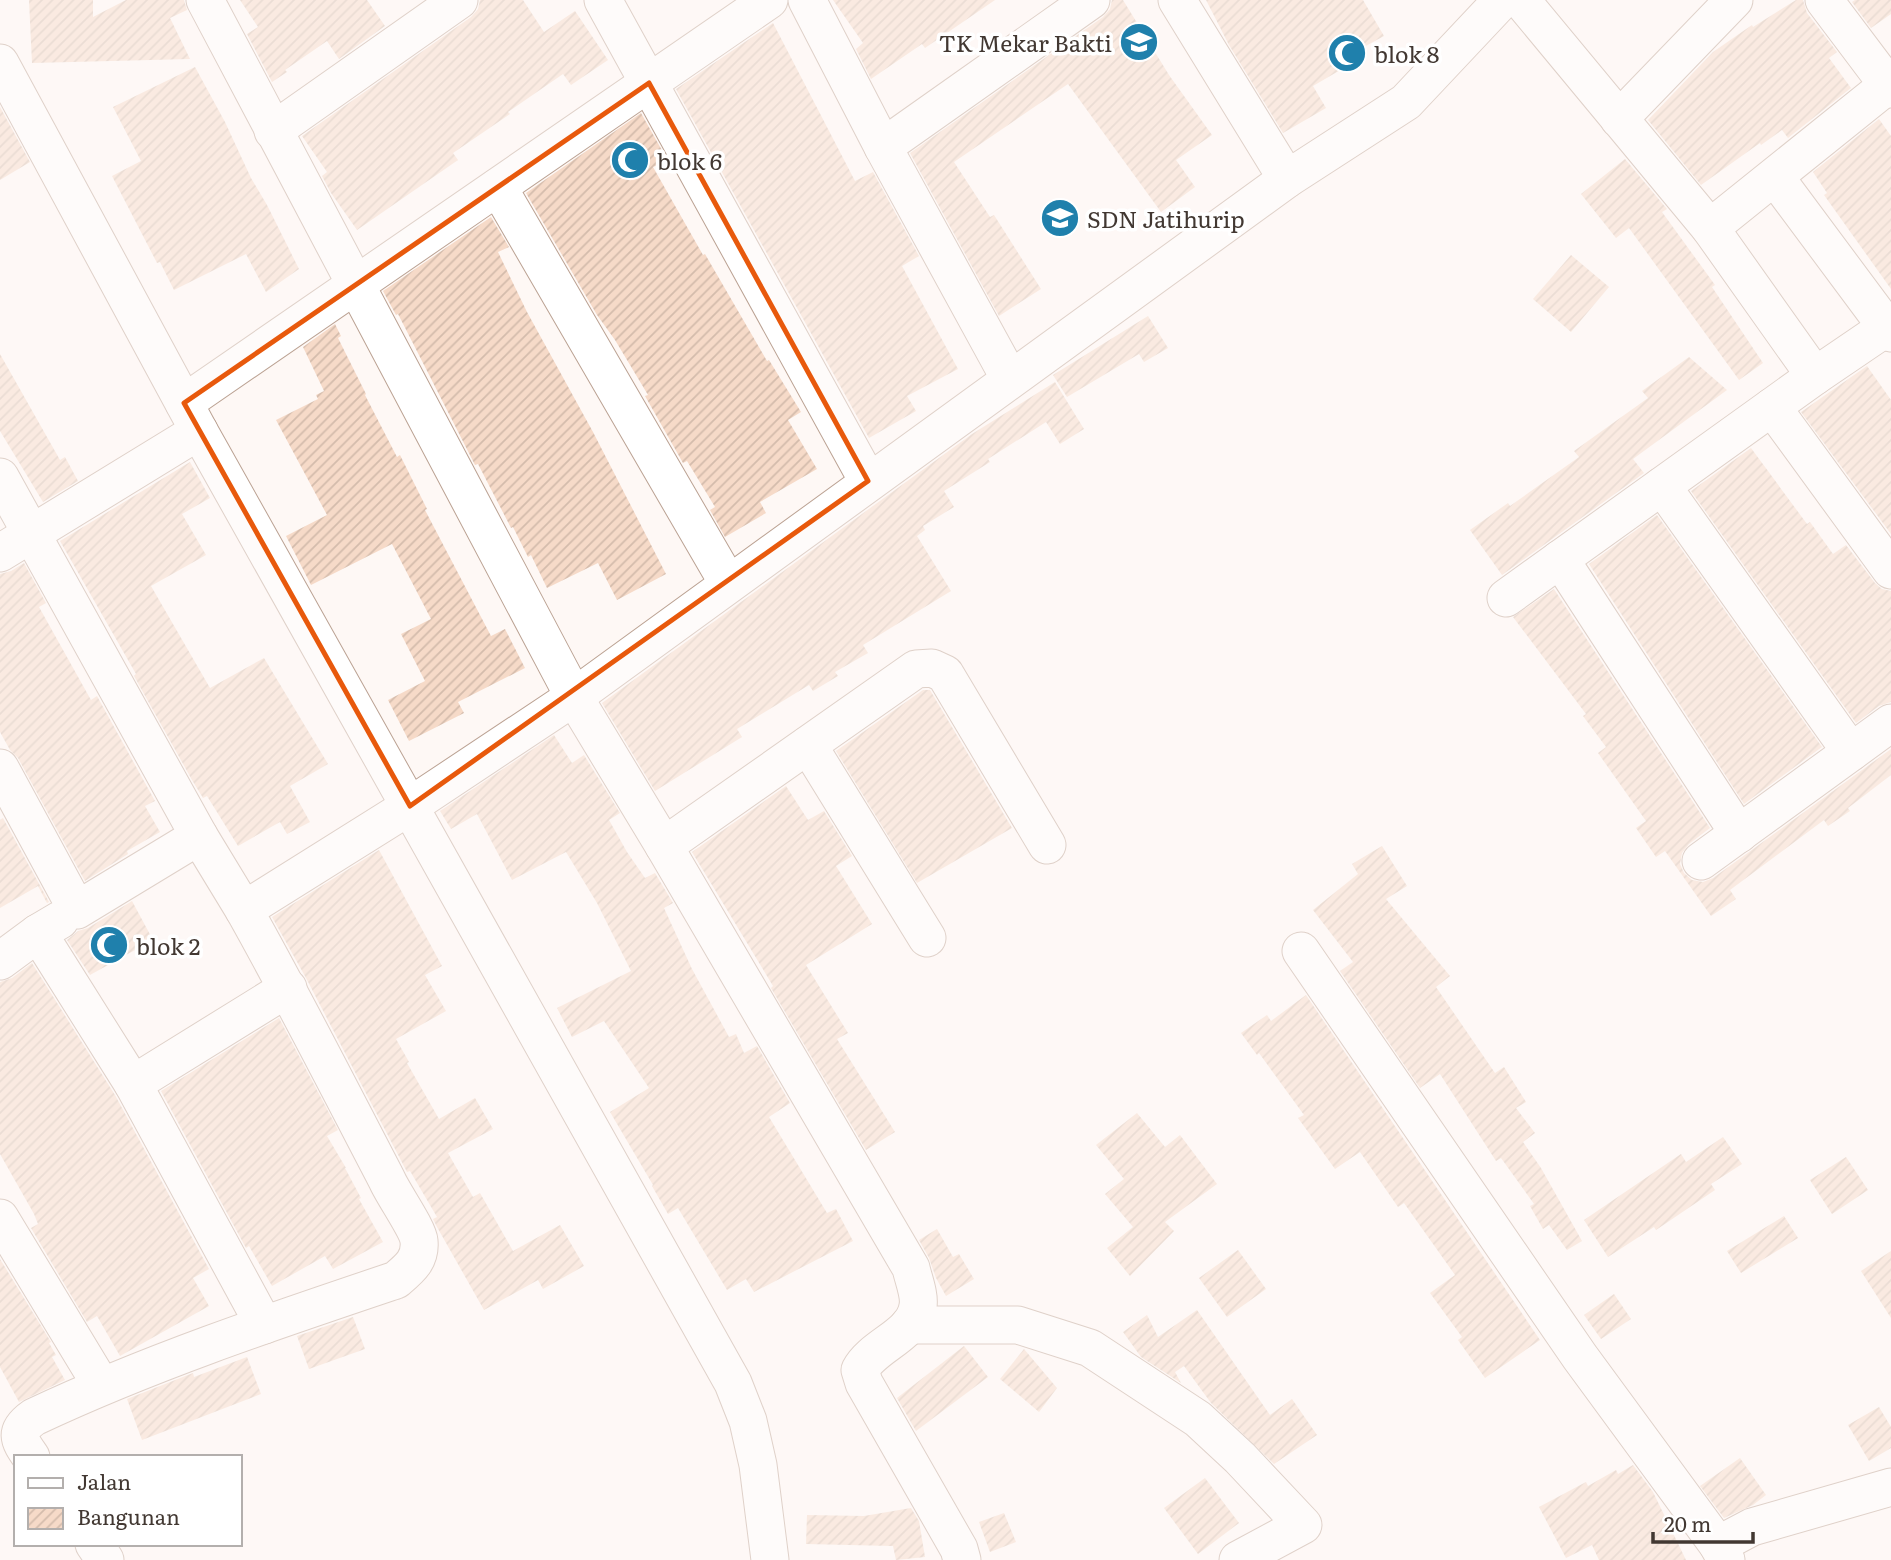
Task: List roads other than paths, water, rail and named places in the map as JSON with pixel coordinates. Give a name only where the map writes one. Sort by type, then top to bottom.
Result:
[{"type":"street","points":[[205,0],[574,696],[911,1268],[918,1305],[909,1325],[866,1359],[860,1370],[864,1383],[959,1549],[962,1560]]},
{"type":"street","points":[[273,131],[459,0]]},
{"type":"street","points":[[603,0],[868,481]]},
{"type":"street","points":[[15,544],[192,417],[355,285],[769,0]]},
{"type":"street","points":[[807,0],[883,147],[1010,379]]},
{"type":"street","points":[[883,147],[1091,0]]},
{"type":"street","points":[[1177,0],[1287,179]]},
{"type":"street","points":[[244,910],[410,806],[574,696],[1287,179],[1406,102],[1502,0]]},
{"type":"street","points":[[1521,0],[1710,228],[1815,376]]},
{"type":"street","points":[[1619,118],[1734,0]]},
{"type":"street","points":[[1710,228],[1890,87],[1824,0]]},
{"type":"street","points":[[0,63],[192,417],[733,1383],[748,1421],[755,1454],[770,1560]]},
{"type":"street","points":[[1506,598],[1815,376],[1889,330],[1775,177]]},
{"type":"street","points":[[498,187],[728,583]]},
{"type":"street","points":[[1772,407],[1891,570]]},
{"type":"street","points":[[0,477],[15,544],[244,910],[419,1237],[419,1250],[413,1266],[396,1280],[101,1385],[26,1423],[20,1432],[20,1442],[30,1455]]},
{"type":"street","points":[[1662,486],[1851,752]]},
{"type":"street","points":[[1560,559],[1739,834]]},
{"type":"street","points":[[664,846],[916,669],[932,668],[945,674],[1048,845]]},
{"type":"street","points":[[1701,861],[1891,723]]},
{"type":"street","points":[[808,745],[927,938]]},
{"type":"street","points":[[0,768],[77,910]]},
{"type":"street","points":[[0,961],[38,933],[199,836]]},
{"type":"street","points":[[38,933],[133,1084],[264,1325]]},
{"type":"street","points":[[1301,951],[1580,1357],[1722,1552],[1752,1527],[1891,1486]]},
{"type":"street","points":[[133,1084],[288,988]]},
{"type":"street","points":[[0,1218],[101,1385]]},
{"type":"street","points":[[909,1325],[1018,1325],[1090,1348],[1198,1419],[1240,1458],[1303,1525],[1238,1560]]},
{"type":"place","name":"TK Mekar Bakti","points":[[1139,42]]},
{"type":"place","name":"blok 8","points":[[1347,53]]},
{"type":"place","name":"blok 6","points":[[630,160]]},
{"type":"place","name":"SDN Jatihurip","points":[[1060,218]]},
{"type":"place","name":"blok 2","points":[[109,945]]}]
